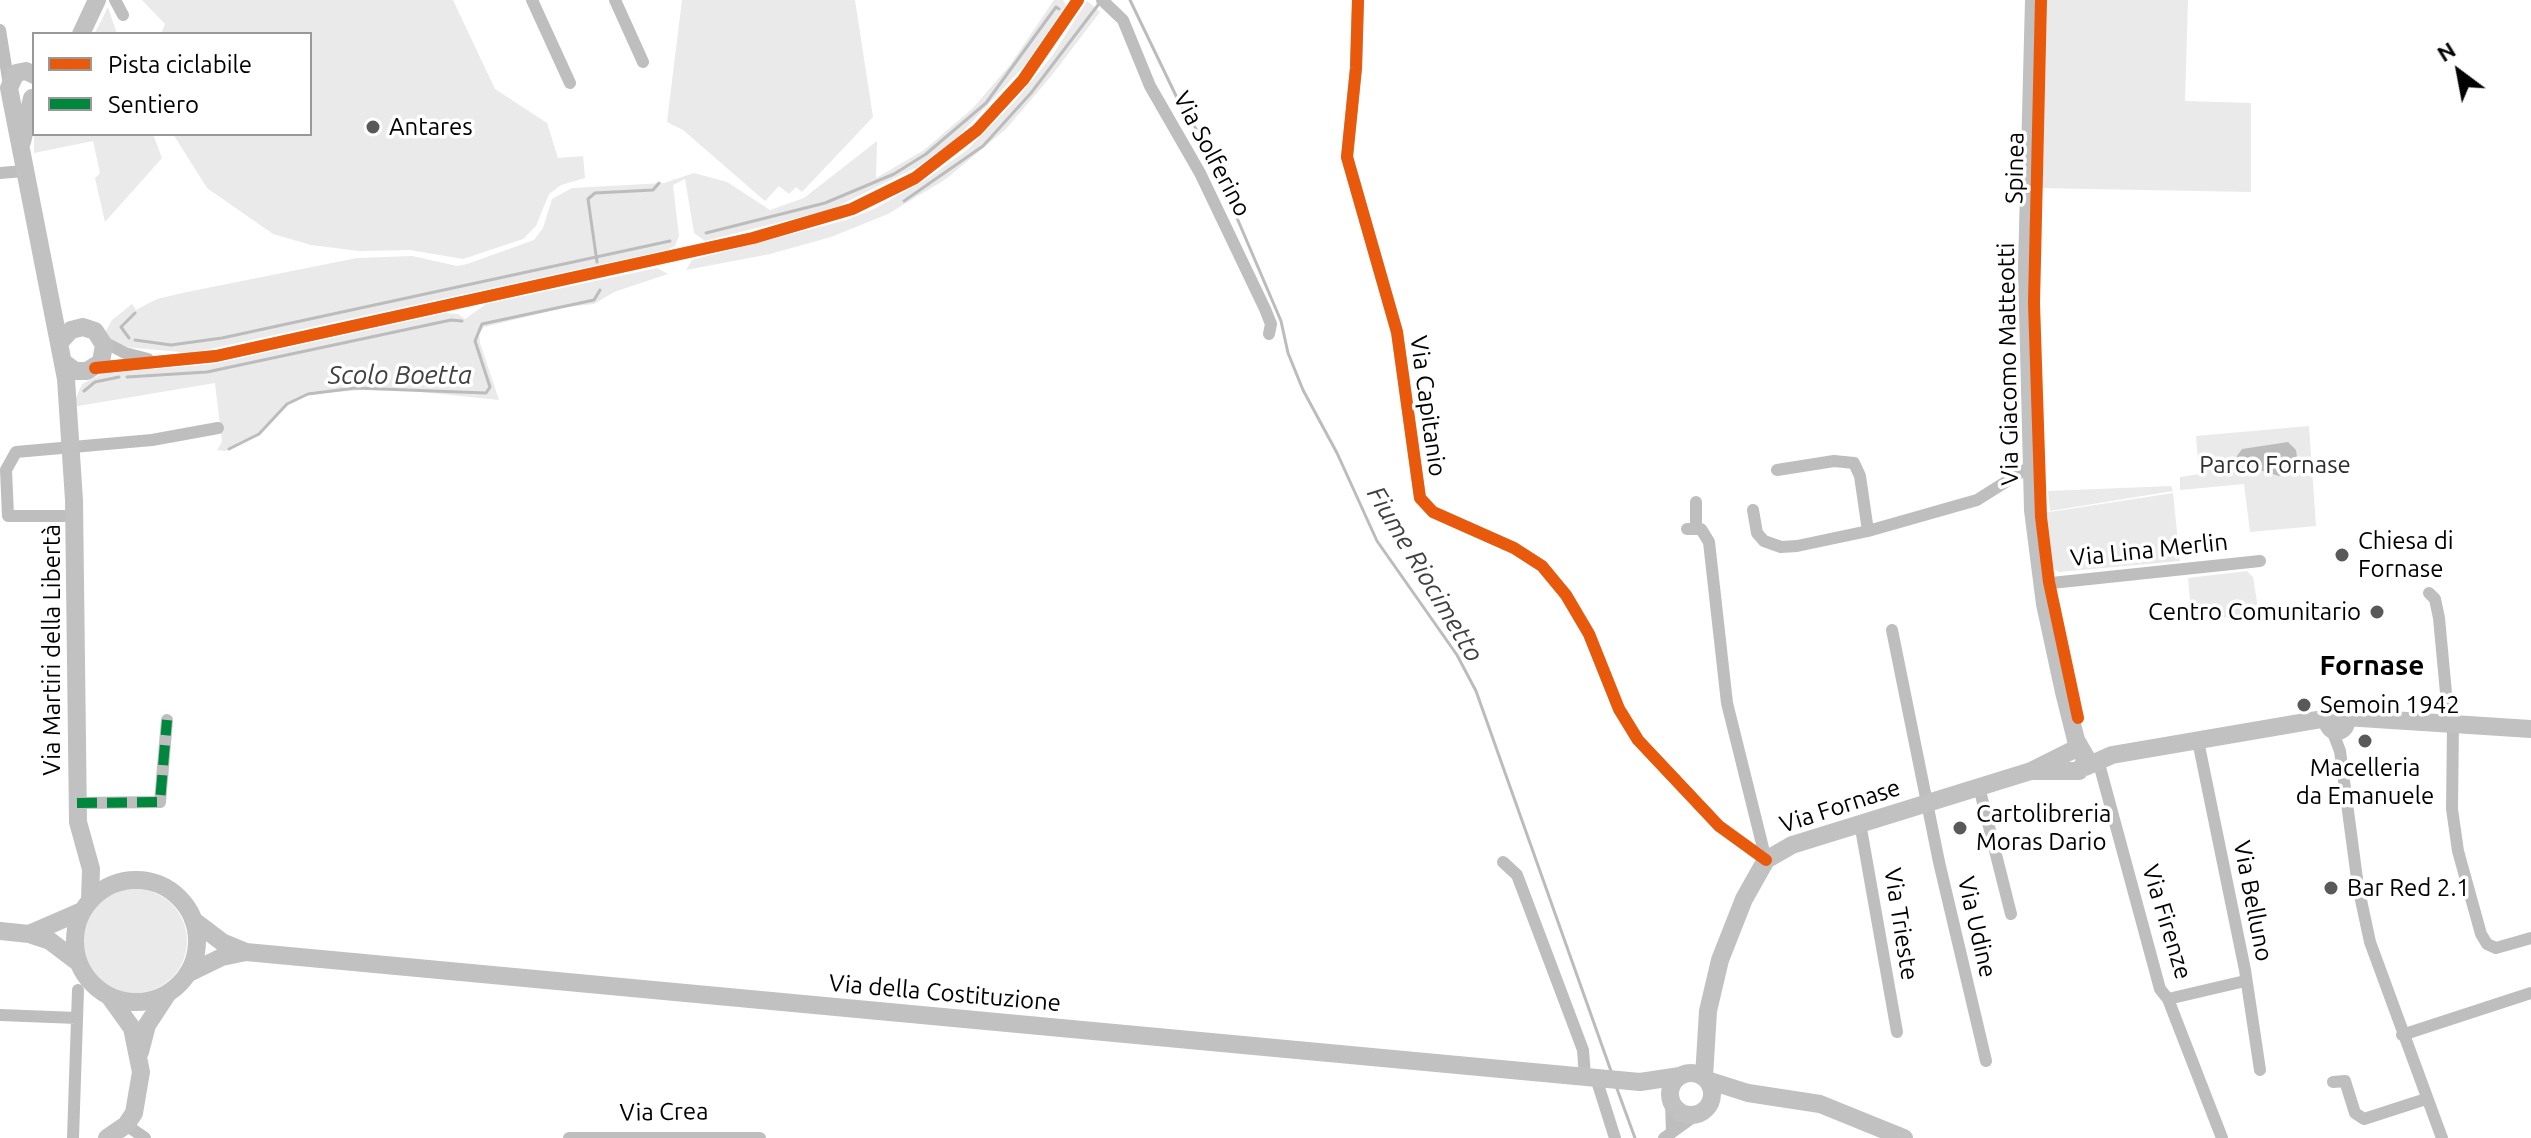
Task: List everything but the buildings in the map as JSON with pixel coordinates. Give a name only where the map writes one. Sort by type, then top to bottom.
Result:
[{"type":"street","points":[[82,32],[97,0]]},
{"type":"street","points":[[115,0],[123,15]]},
{"type":"street","points":[[532,0],[570,83]]},
{"type":"street","points":[[615,0],[643,62]]},
{"type":"street","points":[[63,362],[71,370],[89,370],[216,356],[727,244],[852,209],[915,178],[977,130],[1023,80],[1078,0]]},
{"type":"street","name":"Via Solferino","points":[[1102,0],[1123,20],[1150,86],[1200,173],[1265,309],[1271,324],[1269,334]]},
{"type":"street","name":"Via Capitanio","points":[[1358,0],[1356,68],[1347,157],[1397,332],[1420,498],[1433,512],[1514,548],[1548,572],[1589,634],[1619,709],[1638,740],[1719,826],[1766,860]]},
{"type":"street","name":"Via Giacomo Matteotti","points":[[2034,0],[2027,268],[2031,466],[2042,584],[2071,723],[2083,758]]},
{"type":"street","name":"Via Martiri della Libertà","points":[[1,36],[12,61],[31,72]]},
{"type":"street","name":"Via Martiri della Libertà","points":[[1,36],[24,171],[60,342],[72,446],[77,803],[92,884],[86,906]]},
{"type":"street","name":"Via Martiri della Libertà","points":[[10,90],[13,75],[31,72]]},
{"type":"street","name":"Via Martiri della Libertà","points":[[10,90],[21,101],[32,97]]},
{"type":"street","name":"Via Martiri della Libertà","points":[[21,146],[32,101]]},
{"type":"street","points":[[0,173],[24,171]]},
{"type":"street","points":[[50,304],[74,328],[91,329],[102,341],[125,353],[163,362]]},
{"type":"street","points":[[60,342],[74,328]]},
{"type":"street","points":[[67,409],[71,389],[103,358],[102,341]]},
{"type":"street","points":[[75,516],[8,516],[6,470],[16,452],[152,440],[218,428]]},
{"type":"street","points":[[1777,470],[1834,461],[1854,463],[1860,476],[1868,531]]},
{"type":"street","points":[[1753,510],[1757,533],[1771,545],[1781,547],[1868,531],[1977,500],[2031,466]]},
{"type":"street","points":[[1696,502],[1692,529],[1705,534],[1709,542],[1732,736],[1766,860]]},
{"type":"street","name":"Via Lina Merlin","points":[[2042,584],[2260,561]]},
{"type":"street","points":[[2429,593],[2435,599],[2439,618],[2451,725],[2452,809],[2458,851],[2481,934],[2487,944],[2496,948],[2531,938]]},
{"type":"street","name":"Via Udine","points":[[1892,630],[1927,803],[1986,1061]]},
{"type":"street","points":[[77,803],[160,802],[167,720]]},
{"type":"street","name":"Via Fornase","points":[[1694,1076],[1704,1048],[1720,960],[1744,899],[1766,860],[1792,845],[2031,771],[2083,758],[2303,722],[2531,729]]},
{"type":"street","points":[[2337,725],[2365,922],[2402,1035],[2442,1138]]},
{"type":"street","name":"Via Belluno","points":[[2198,741],[2260,1070]]},
{"type":"street","name":"Via Firenze","points":[[2083,758],[2160,989],[2168,999],[2222,1138]]},
{"type":"street","points":[[1979,787],[2011,914]]},
{"type":"street","name":"Via Trieste","points":[[1860,823],[1897,1032]]},
{"type":"street","points":[[87,853],[109,873],[127,880],[151,881],[165,887],[184,902],[193,920],[197,948],[187,974],[168,993],[147,1025],[140,1054],[138,1101],[126,1125],[107,1138]]},
{"type":"street","points":[[1503,862],[1517,875],[1583,1050],[1611,1079],[1615,1138]]},
{"type":"street","points":[[29,934],[86,906],[105,888],[127,880]]},
{"type":"street","points":[[86,906],[75,939],[79,963],[88,979],[109,996],[128,1020],[140,1054]]},
{"type":"street","name":"Via della Costituzione","points":[[193,920],[222,942],[246,952]]},
{"type":"street","points":[[0,931],[29,934],[50,941],[79,963]]},
{"type":"street","name":"Via della Costituzione","points":[[187,974],[222,957],[246,952],[1611,1079],[1694,1076],[1748,1093],[1820,1104],[1904,1138]]},
{"type":"street","points":[[2168,999],[2245,981]]},
{"type":"street","points":[[73,1138],[78,990]]},
{"type":"street","points":[[109,996],[140,1002],[168,993]]},
{"type":"street","points":[[2402,1035],[2531,993]]},
{"type":"street","points":[[0,1015],[77,1018]]},
{"type":"street","points":[[1694,1076],[1712,1095],[1701,1112],[1668,1135],[1672,1083],[1694,1076]]},
{"type":"street","name":"Via della Costituzione","points":[[1611,1079],[1670,1100]]},
{"type":"street","points":[[2333,1082],[2345,1081],[2355,1113],[2364,1119],[2426,1099]]},
{"type":"street","name":"Via della Costituzione","points":[[1701,1112],[1748,1093]]},
{"type":"street","points":[[1670,1100],[1684,1114],[1701,1112]]},
{"type":"street","points":[[126,1125],[145,1138]]},
{"type":"street","name":"Via Crea","points":[[569,1138],[760,1138]]},
{"type":"green space","points":[[142,0],[453,0],[495,89],[547,123],[558,158],[583,156],[585,178],[561,185],[549,194],[536,226],[523,239],[463,259],[410,250],[359,251],[311,245],[273,234],[207,188],[174,136],[312,136],[312,32],[162,32],[165,24]]},
{"type":"green space","points":[[682,0],[855,0],[873,117],[802,192],[796,187],[789,194],[779,186],[765,201],[683,130],[667,122]]},
{"type":"green space","points":[[1054,0],[1063,0],[1066,5],[1025,65],[957,138],[917,167],[832,209],[705,241],[694,233],[685,179],[673,185],[679,236],[675,246],[667,250],[191,353],[124,347],[109,338],[106,331],[112,320],[132,304],[136,310],[157,299],[357,258],[412,256],[457,266],[467,264],[534,240],[543,228],[552,199],[572,188],[664,183],[694,173],[727,182],[770,210],[804,198],[877,141],[876,178],[924,150],[973,108],[1010,65]]},
{"type":"green space","points":[[2041,0],[2188,0],[2185,101],[2251,103],[2251,192],[2036,188]]},
{"type":"green space","points":[[1087,1],[1100,12],[1052,75],[1006,129],[946,179],[888,214],[831,237],[770,254],[686,270],[692,260],[846,220],[874,209],[925,180],[967,150],[1015,101],[1052,56]]},
{"type":"green space","points":[[108,7],[116,32],[95,32]]},
{"type":"green space","points":[[34,136],[154,136],[162,158],[105,222],[95,178],[100,173],[93,141],[34,153]]},
{"type":"green space","points":[[657,268],[668,274],[614,292],[594,304],[567,307],[484,327],[479,334],[480,343],[499,400],[382,388],[305,395],[289,402],[260,434],[225,451],[217,450],[222,442],[215,383],[72,407],[82,384],[104,373],[214,364],[446,313],[458,314],[465,319],[486,304]]},
{"type":"green space","name":"Parco Fornase","points":[[2309,426],[2316,526],[2250,532],[2244,484],[2180,490],[2180,477],[2199,474],[2196,436]]},
{"type":"green space","points":[[2171,486],[2173,491],[2050,511],[2048,491]]},
{"type":"green space","points":[[2173,493],[2180,561],[2059,572],[2050,567],[2043,513]]},
{"type":"green space","points":[[2247,571],[2253,577],[2259,614],[2192,621],[2188,578]]},
{"type":"green space","points":[[135,889],[155,893],[172,904],[183,921],[187,941],[183,961],[172,978],[155,989],[135,993],[115,989],[98,978],[87,961],[83,941],[87,921],[98,904],[115,893]]},
{"type":"shaded area","points":[[2288,442],[2296,450],[2298,464],[2290,473],[2279,476],[2240,464],[2237,456],[2242,449]]},
{"type":"waterway","name":"Fiume Riocimetto","points":[[1130,0],[1179,102],[1205,143],[1281,321],[1288,353],[1303,390],[1337,453],[1377,541],[1457,655],[1476,691],[1611,1071]]},
{"type":"waterway","points":[[904,201],[983,146],[1031,93],[1098,5]]},
{"type":"waterway","points":[[706,233],[825,203],[894,174],[926,154],[986,103],[1056,7],[1059,9]]},
{"type":"waterway","name":"Scolo Boetta","points":[[597,262],[588,199],[595,193],[653,190],[659,183]]},
{"type":"waterway","points":[[135,340],[171,345],[222,338],[670,241]]},
{"type":"waterway","name":"Scolo Boetta","points":[[229,449],[259,434],[287,404],[308,394],[355,388],[486,393],[490,387],[475,341],[482,324],[594,300],[600,290]]},
{"type":"waterway","points":[[129,338],[121,327],[135,313]]},
{"type":"waterway","points":[[127,377],[207,372],[451,320],[462,321]]},
{"type":"waterway","points":[[84,391],[95,382],[119,377]]},
{"type":"waterway","name":"Fiume Riocimetto","points":[[1616,1086],[1635,1138]]},
{"type":"marked path","points":[[77,803],[160,802],[167,720]]},
{"type":"cycle path","points":[[95,368],[216,356],[753,238],[852,209],[915,178],[977,130],[1023,80],[1078,0]]},
{"type":"cycle path","points":[[1358,0],[1356,68],[1347,157],[1397,332],[1420,498],[1433,512],[1514,548],[1542,566],[1566,595],[1589,634],[1619,709],[1638,740],[1719,826],[1766,860]]},
{"type":"cycle path","name":"Spinea","points":[[2041,0],[2034,303],[2041,517],[2049,582],[2078,718]]},
{"type":"place","name":"Antares","points":[[373,127]]},
{"type":"place","name":"Chiesa di Fornase","points":[[2342,555]]},
{"type":"place","name":"Centro Comunitario","points":[[2377,612]]},
{"type":"place","name":"Semoin 1942","points":[[2304,705]]},
{"type":"place","name":"Macelleria da Emanuele","points":[[2365,741]]},
{"type":"place","name":"Cartolibreria Moras Dario","points":[[1960,828]]},
{"type":"place","name":"Bar Red 2.1","points":[[2331,888]]},
{"type":"district","name":"Fornase","points":[[2372,666]]}]
